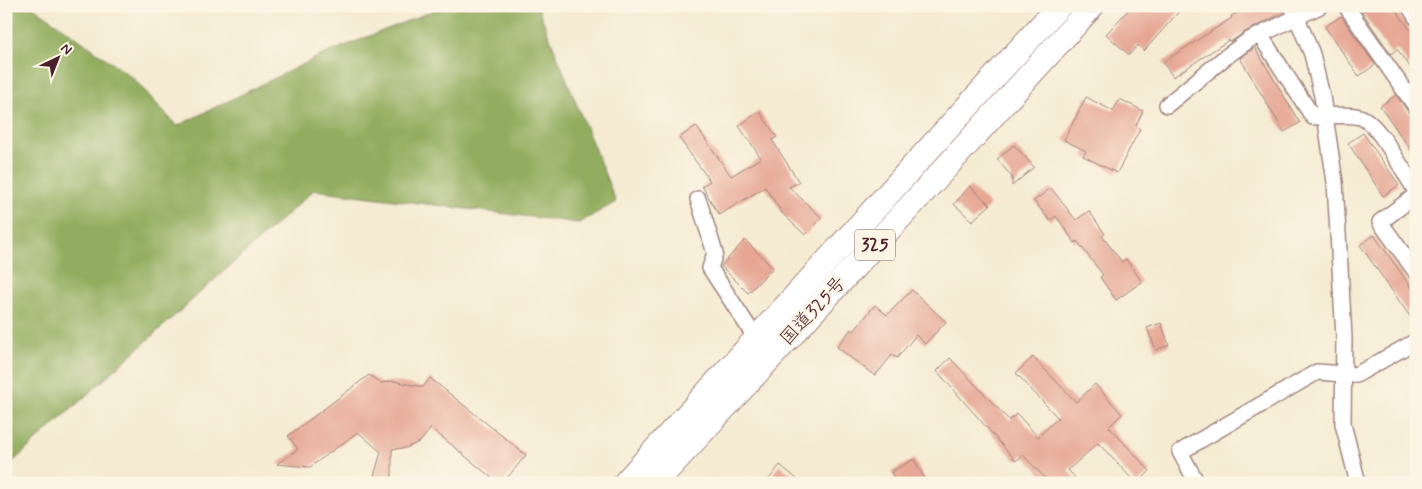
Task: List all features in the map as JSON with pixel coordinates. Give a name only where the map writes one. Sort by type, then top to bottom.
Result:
[{"type":"highway","name":"国道325号","points":[[626,483],[1059,6]]},
{"type":"highway","name":"国道325号","points":[[655,483],[1092,6]]},
{"type":"street","points":[[1167,104],[1248,40],[1260,35],[1294,12],[1320,6]]},
{"type":"street","points":[[1346,6],[1416,107]]},
{"type":"street","points":[[1409,6],[1416,17]]},
{"type":"street","points":[[1294,12],[1312,54],[1322,96],[1335,182],[1344,336],[1343,424],[1358,483]]},
{"type":"street","points":[[1260,35],[1313,117],[1360,116],[1375,126],[1416,191]]},
{"type":"street","points":[[1416,195],[1380,222],[1416,272]]},
{"type":"street","points":[[698,198],[715,253],[710,268],[757,340]]},
{"type":"street","points":[[1197,483],[1180,452],[1317,372],[1356,375],[1416,341]]},
{"type":"green space","points":[[6,6],[32,6],[132,77],[177,126],[322,55],[445,6],[534,6],[538,8],[616,202],[579,223],[314,190],[6,468]]},
{"type":"building","points":[[1132,6],[1184,6],[1144,51],[1138,45],[1129,55],[1106,34]]},
{"type":"building","points":[[1249,6],[1283,6],[1284,12],[1230,42],[1229,40],[1173,77],[1163,62]]},
{"type":"building","points":[[1370,6],[1393,6],[1416,38],[1416,75],[1397,49],[1391,54],[1362,12]]},
{"type":"building","points":[[1341,16],[1375,65],[1359,76],[1325,27]]},
{"type":"building","points":[[1255,48],[1300,123],[1284,132],[1240,58]]},
{"type":"building","points":[[1396,95],[1409,113],[1416,116],[1416,157],[1380,106]]},
{"type":"building","points":[[1086,97],[1113,111],[1120,99],[1143,111],[1136,125],[1140,129],[1117,173],[1083,156],[1086,151],[1064,140]]},
{"type":"building","points":[[759,111],[777,137],[772,140],[799,182],[789,187],[822,218],[805,235],[782,213],[765,187],[719,215],[702,186],[710,181],[679,138],[696,126],[731,176],[761,158],[739,126]]},
{"type":"building","points":[[1363,133],[1399,185],[1383,196],[1348,143]]},
{"type":"building","points":[[1014,145],[1034,167],[1012,186],[1012,177],[997,159]]},
{"type":"building","points":[[970,186],[990,205],[972,221],[954,204]]},
{"type":"building","points":[[1051,188],[1076,220],[1089,211],[1105,234],[1102,236],[1122,262],[1126,259],[1142,282],[1116,300],[1100,277],[1103,275],[1077,241],[1075,243],[1056,216],[1050,221],[1034,201]]},
{"type":"building","points":[[1374,235],[1416,294],[1416,325],[1360,245]]},
{"type":"building","points":[[745,240],[773,268],[748,293],[721,266]]},
{"type":"building","points":[[912,290],[946,322],[925,344],[916,335],[897,358],[892,355],[875,376],[837,347],[851,329],[854,331],[875,305],[887,315]]},
{"type":"building","points":[[1161,323],[1169,345],[1156,350],[1147,328]]},
{"type":"building","points":[[1033,357],[1076,402],[1095,384],[1122,414],[1109,427],[1150,471],[1138,483],[1098,443],[1068,470],[1080,483],[1050,483],[1023,455],[1016,461],[937,371],[950,358],[1009,420],[1017,414],[1038,437],[1058,418],[1016,373]]},
{"type":"building","points":[[369,375],[381,383],[393,381],[423,387],[430,378],[526,455],[503,483],[498,483],[431,428],[421,441],[406,448],[392,449],[392,483],[372,483],[381,452],[358,432],[310,467],[277,464],[298,449],[288,436]]},
{"type":"building","points":[[914,459],[927,483],[897,483],[891,472]]},
{"type":"building","points":[[780,465],[802,483],[766,483]]}]
